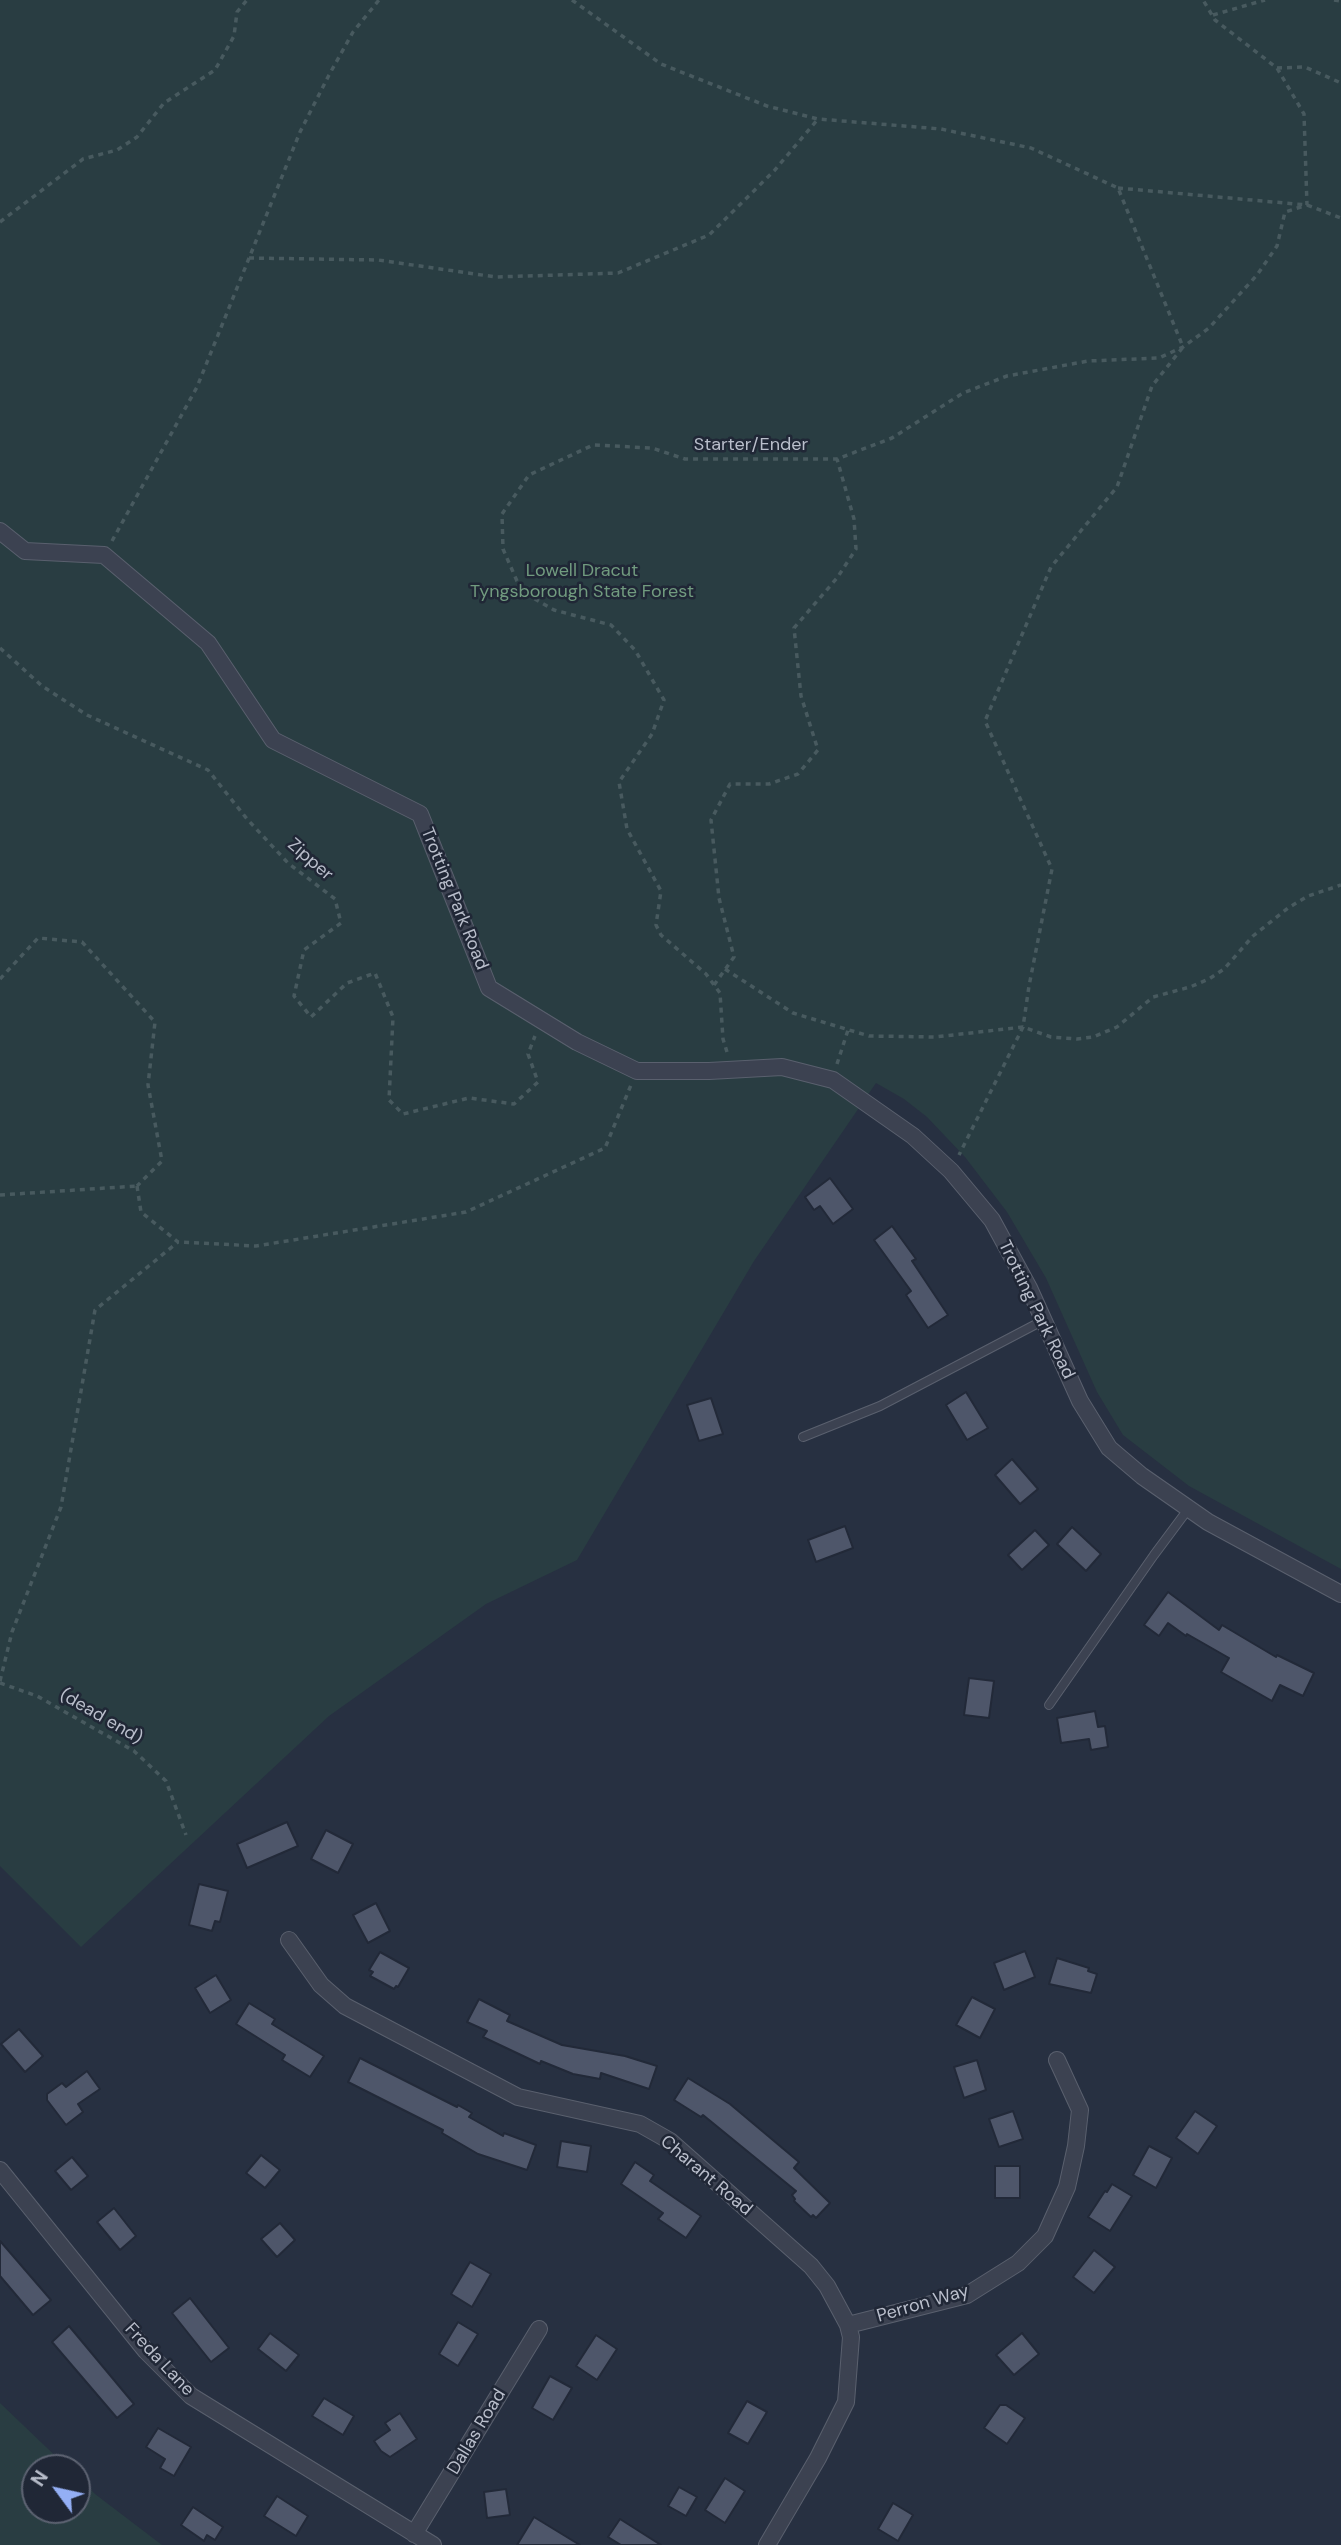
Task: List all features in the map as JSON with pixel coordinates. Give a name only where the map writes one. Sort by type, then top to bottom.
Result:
[{"type":"street","points":[[0,531],[25,551],[104,555]]},
{"type":"street","name":"Trotting Park Road","points":[[104,555],[208,643],[273,740],[420,814],[489,988],[577,1042],[637,1071],[782,1067],[833,1080],[914,1136],[951,1171],[992,1220],[1029,1287],[1080,1401],[1108,1448],[1142,1476],[1208,1522],[1341,1594]]},
{"type":"street","name":"Charant Road","points":[[289,1940],[321,1985],[345,2006],[518,2097],[640,2124],[670,2141],[811,2266],[827,2286],[848,2325],[851,2348],[846,2402],[818,2458],[766,2545]]},
{"type":"street","name":"Perron Way","points":[[848,2325],[967,2295],[1018,2263],[1045,2236],[1067,2187],[1080,2110],[1057,2060]]},
{"type":"street","name":"Freda Lane","points":[[0,2170],[146,2351],[183,2389],[208,2409],[433,2545]]},
{"type":"street","name":"Dallas Road","points":[[414,2534],[539,2329]]},
{"type":"lane","points":[[803,1437],[880,1406],[1044,1320]]},
{"type":"lane","points":[[1049,1704],[1189,1508]]},
{"type":"path","points":[[0,222],[83,159],[117,150],[137,137],[164,103],[215,70],[234,36],[237,12],[247,0]]},
{"type":"path","points":[[104,555],[197,387],[300,132],[353,32],[379,0]]},
{"type":"path","points":[[572,0],[661,64],[767,106],[818,119],[941,129],[1031,148],[1118,188],[1307,205],[1341,218]]},
{"type":"path","points":[[1203,0],[1212,15],[1277,68],[1304,114],[1307,205]]},
{"type":"path","points":[[1212,15],[1265,0]]},
{"type":"path","points":[[1334,0],[1341,1]]},
{"type":"path","points":[[1277,68],[1305,67],[1341,83]]},
{"type":"path","points":[[249,258],[378,260],[496,277],[618,273],[709,235],[774,171],[818,119]]},
{"type":"path","points":[[951,1171],[986,1106],[1023,1027],[1028,986],[1052,869],[985,721],[1051,567],[1117,487],[1152,386],[1183,347],[1118,188]]},
{"type":"path","name":"Starter/Ender","points":[[714,985],[661,935],[656,925],[661,891],[627,829],[619,782],[652,734],[664,700],[635,650],[611,625],[554,610],[533,598],[517,581],[503,549],[502,514],[529,475],[593,445],[652,448],[685,459],[837,459],[892,438],[963,394],[1007,376],[1088,360],[1159,358],[1183,347],[1209,328],[1257,275],[1277,246],[1285,212],[1307,205]]},
{"type":"path","points":[[733,1069],[723,1039],[719,993],[714,985],[734,957],[719,898],[711,820],[730,784],[769,784],[798,774],[818,750],[801,696],[794,628],[837,578],[856,549],[854,519],[837,459]]},
{"type":"path","name":"Zipper","points":[[0,648],[42,686],[87,715],[208,771],[288,863],[335,900],[341,923],[303,950],[294,996],[311,1017],[347,982],[375,973],[393,1017],[389,1100],[403,1114],[469,1098],[514,1104],[538,1082],[528,1054],[542,1020]]},
{"type":"path","points":[[725,969],[793,1013],[869,1036],[935,1037],[1023,1027],[1051,1037],[1093,1037],[1117,1027],[1146,1001],[1190,987],[1224,969],[1253,936],[1288,908],[1308,896],[1341,885]]},
{"type":"path","points":[[0,979],[38,938],[82,942],[155,1022],[148,1085],[162,1161],[137,1186],[0,1195]]},
{"type":"path","points":[[833,1080],[848,1030]]},
{"type":"path","points":[[137,1186],[141,1212],[178,1242],[257,1246],[466,1212],[605,1148],[637,1071]]},
{"type":"path","points":[[0,1682],[12,1632],[61,1507],[95,1310],[178,1242]]},
{"type":"path","name":"(dead end)","points":[[0,1682],[37,1696],[134,1751],[166,1781],[186,1835]]},
{"type":"green space","name":"Lowell Dracut Tyngsborough State Forest","points":[[0,0],[1341,0],[1341,1569],[1189,1486],[1123,1435],[1097,1392],[1046,1278],[1007,1212],[965,1157],[927,1117],[904,1099],[876,1083],[754,1261],[577,1560],[486,1604],[329,1716],[81,1947],[0,1866]]},
{"type":"green space","points":[[0,2403],[53,2454],[21,2454],[21,2524],[91,2524],[91,2490],[162,2545],[0,2545]]},
{"type":"building","points":[[830,1178],[853,1209],[833,1224],[820,1206],[814,1210],[805,1197]]},
{"type":"building","points":[[892,1226],[916,1259],[912,1261],[948,1315],[928,1328],[906,1295],[911,1291],[874,1240]]},
{"type":"building","points":[[966,1392],[988,1428],[967,1440],[946,1405]]},
{"type":"building","points":[[711,1398],[723,1434],[699,1441],[687,1405]]},
{"type":"building","points":[[1012,1459],[1038,1489],[1020,1504],[995,1475]]},
{"type":"building","points":[[845,1526],[853,1548],[816,1562],[808,1540]]},
{"type":"building","points":[[1072,1527],[1101,1554],[1086,1571],[1057,1544]]},
{"type":"building","points":[[1035,1530],[1049,1545],[1022,1570],[1008,1555]]},
{"type":"building","points":[[1168,1592],[1219,1630],[1222,1625],[1276,1657],[1277,1655],[1314,1673],[1303,1696],[1280,1685],[1272,1701],[1221,1672],[1229,1658],[1187,1634],[1186,1636],[1168,1623],[1159,1636],[1144,1625]]},
{"type":"building","points":[[969,1678],[994,1681],[989,1718],[964,1715]]},
{"type":"building","points":[[1095,1711],[1098,1727],[1105,1726],[1108,1747],[1091,1750],[1089,1739],[1061,1743],[1057,1718]]},
{"type":"building","points":[[287,1822],[298,1846],[247,1868],[237,1844]]},
{"type":"building","points":[[326,1830],[353,1844],[338,1873],[311,1859]]},
{"type":"building","points":[[199,1884],[228,1891],[220,1922],[215,1921],[212,1931],[189,1925]]},
{"type":"building","points":[[376,1903],[390,1931],[368,1943],[353,1915]]},
{"type":"building","points":[[1025,1951],[1035,1977],[1004,1990],[994,1963]]},
{"type":"building","points":[[380,1952],[409,1968],[394,1989],[370,1976],[373,1972],[369,1970]]},
{"type":"building","points":[[1057,1958],[1089,1968],[1088,1971],[1097,1974],[1091,1993],[1049,1984]]},
{"type":"building","points":[[216,1975],[231,2000],[210,2013],[195,1988]]},
{"type":"building","points":[[972,1997],[995,2009],[980,2038],[956,2025]]},
{"type":"building","points":[[479,1999],[510,2015],[507,2021],[562,2045],[625,2056],[657,2066],[649,2089],[601,2073],[600,2079],[573,2074],[541,2061],[540,2064],[483,2037],[487,2031],[467,2022]]},
{"type":"building","points":[[249,2003],[275,2019],[272,2024],[324,2056],[310,2077],[282,2060],[285,2055],[236,2024]]},
{"type":"building","points":[[19,2029],[43,2056],[25,2072],[1,2044]]},
{"type":"building","points":[[360,2058],[457,2107],[458,2105],[472,2113],[469,2117],[503,2136],[504,2133],[536,2145],[527,2170],[478,2154],[442,2133],[443,2130],[348,2082]]},
{"type":"building","points":[[977,2060],[986,2090],[964,2098],[954,2067]]},
{"type":"building","points":[[87,2071],[100,2089],[78,2104],[83,2112],[66,2125],[47,2100],[47,2094],[62,2083],[66,2087]]},
{"type":"building","points":[[688,2078],[730,2104],[799,2162],[794,2168],[830,2203],[816,2218],[813,2215],[811,2217],[794,2201],[792,2195],[796,2191],[703,2115],[701,2117],[674,2100]]},
{"type":"building","points":[[1013,2111],[1023,2139],[999,2147],[989,2119]]},
{"type":"building","points":[[1195,2111],[1217,2126],[1198,2154],[1176,2138]]},
{"type":"building","points":[[561,2141],[591,2146],[587,2172],[557,2167]]},
{"type":"building","points":[[1149,2146],[1172,2158],[1156,2188],[1133,2175]]},
{"type":"building","points":[[261,2155],[280,2170],[265,2188],[246,2173]]},
{"type":"building","points":[[72,2157],[88,2176],[71,2190],[55,2171]]},
{"type":"building","points":[[635,2162],[654,2175],[650,2181],[701,2216],[686,2238],[658,2219],[663,2213],[621,2184]]},
{"type":"building","points":[[995,2166],[1020,2166],[1020,2198],[995,2198]]},
{"type":"building","points":[[1112,2184],[1132,2196],[1110,2231],[1088,2217]]},
{"type":"building","points":[[114,2208],[136,2236],[120,2250],[97,2222]]},
{"type":"building","points":[[280,2223],[295,2240],[277,2257],[261,2239]]},
{"type":"building","points":[[0,2241],[51,2300],[33,2315],[0,2276]]},
{"type":"building","points":[[1094,2250],[1115,2267],[1094,2293],[1073,2277]]},
{"type":"building","points":[[470,2262],[491,2274],[472,2307],[451,2294]]},
{"type":"building","points":[[190,2298],[229,2348],[211,2362],[172,2313]]},
{"type":"building","points":[[458,2322],[478,2334],[458,2366],[439,2354]]},
{"type":"building","points":[[69,2326],[134,2404],[117,2418],[52,2342]]},
{"type":"building","points":[[270,2333],[299,2355],[286,2371],[258,2349]]},
{"type":"building","points":[[1022,2333],[1039,2354],[1014,2375],[996,2355]]},
{"type":"building","points":[[596,2335],[617,2349],[597,2380],[576,2366]]},
{"type":"building","points":[[550,2376],[572,2388],[553,2420],[532,2408]]},
{"type":"building","points":[[324,2398],[354,2416],[343,2435],[312,2416]]},
{"type":"building","points":[[747,2401],[767,2412],[748,2444],[728,2433]]},
{"type":"building","points":[[1000,2405],[1006,2405],[1025,2418],[1007,2444],[984,2428]]},
{"type":"building","points":[[400,2413],[417,2439],[390,2457],[381,2451],[374,2441],[390,2430],[385,2423]]},
{"type":"building","points":[[158,2428],[191,2447],[174,2476],[160,2468],[165,2459],[146,2447]]},
{"type":"building","points":[[725,2478],[745,2491],[725,2523],[705,2510]]},
{"type":"building","points":[[679,2487],[697,2497],[686,2516],[668,2506]]},
{"type":"building","points":[[506,2489],[510,2515],[487,2518],[484,2492]]},
{"type":"building","points":[[277,2496],[308,2516],[296,2536],[264,2516]]},
{"type":"building","points":[[893,2503],[913,2515],[898,2541],[878,2529]]},
{"type":"building","points":[[193,2507],[223,2527],[215,2540],[207,2535],[204,2541],[181,2525]]},
{"type":"building","points":[[534,2517],[580,2545],[517,2545]]},
{"type":"building","points":[[620,2519],[661,2545],[621,2545],[608,2537]]}]
